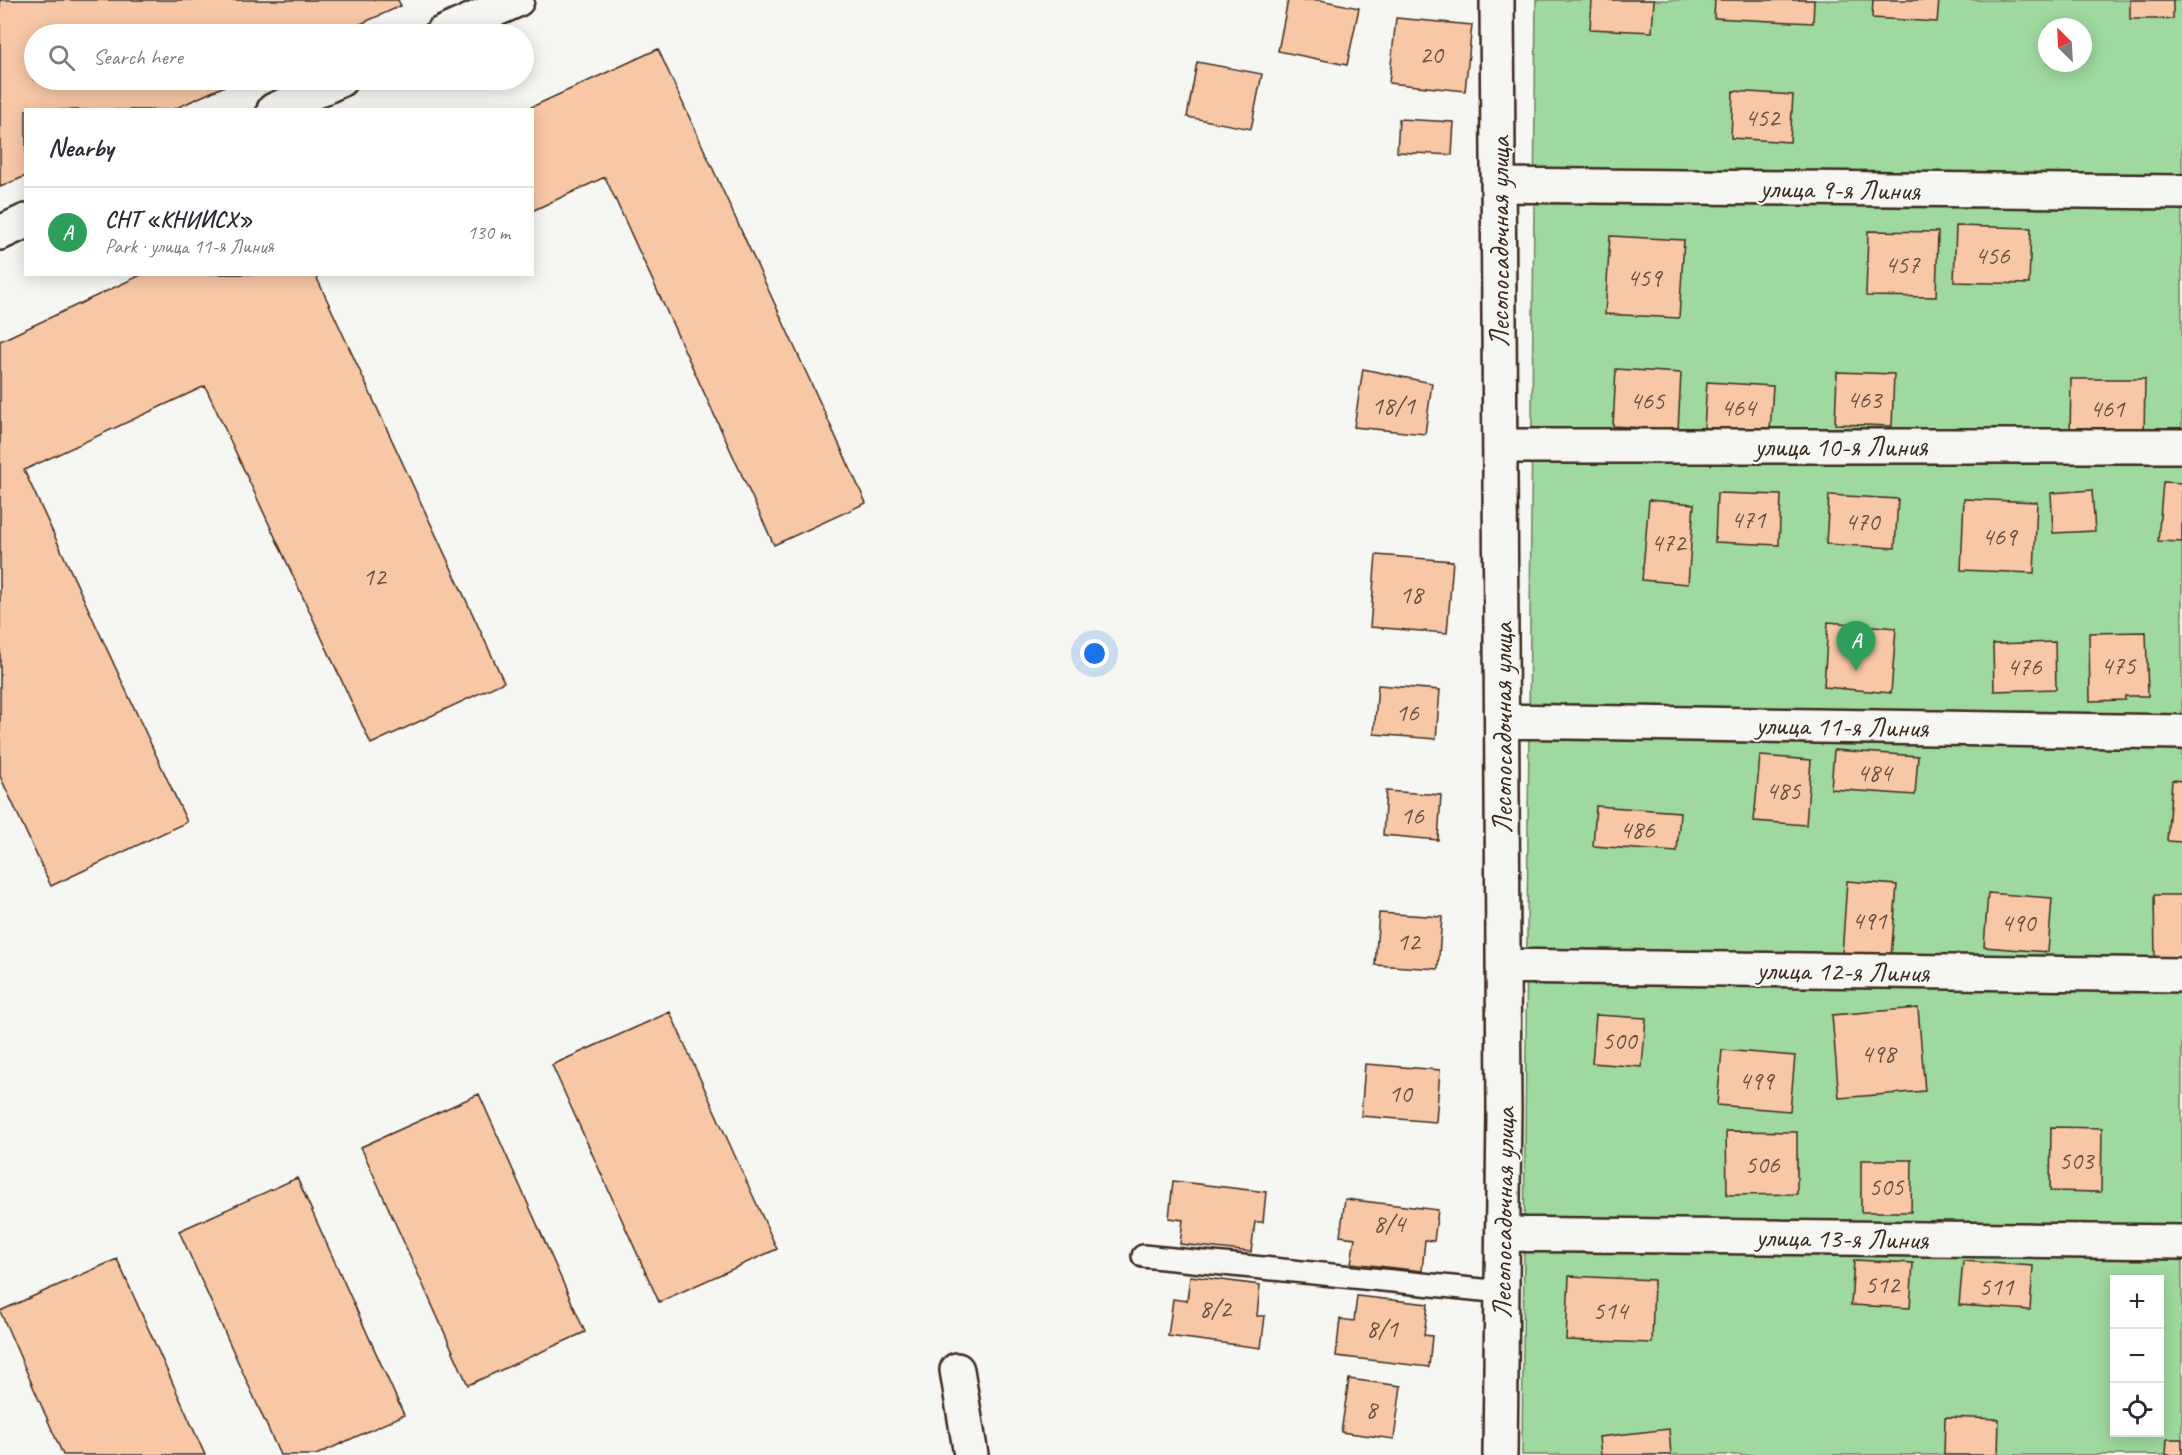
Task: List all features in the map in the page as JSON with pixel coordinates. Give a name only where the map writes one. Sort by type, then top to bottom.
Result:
[{"type":"street","points":[[463,24],[517,0]]},
{"type":"street","name":"Лесопосадочная улица","points":[[1497,0],[1503,966],[1500,1455]]},
{"type":"street","points":[[278,108],[318,90]]},
{"type":"street","name":"улица 9-я Линия","points":[[1499,185],[2182,192]]},
{"type":"street","points":[[0,232],[24,222]]},
{"type":"street","name":"улица 10-я Линия","points":[[1500,446],[2182,446]]},
{"type":"street","name":"улица 11-я Линия","points":[[1502,721],[2182,732]]},
{"type":"street","name":"улица 12-я Линия","points":[[1503,966],[2182,975]]},
{"type":"street","name":"улица 13-я Линия","points":[[1503,1234],[2182,1242]]},
{"type":"street","points":[[957,1370],[970,1455]]},
{"type":"lane","points":[[1143,1256],[1502,1292]]},
{"type":"green space","points":[[1536,0],[2182,0],[2182,1455],[1522,1455]]},
{"type":"building","points":[[0,0],[398,0],[401,6],[360,24],[24,24],[24,90],[216,90],[176,108],[24,108],[24,177],[0,187]]},
{"type":"building","points":[[1288,0],[1320,0],[1359,8],[1347,65],[1278,51]]},
{"type":"building","points":[[1592,0],[1654,0],[1652,32],[1590,29]]},
{"type":"building","points":[[1715,0],[1814,0],[1813,23],[1714,18]]},
{"type":"building","points":[[1873,0],[1939,0],[1937,22],[1872,18]]},
{"type":"building","points":[[2130,0],[2173,0],[2173,19],[2130,19]]},
{"type":"building","points":[[1396,18],[1472,25],[1465,91],[1389,83]]},
{"type":"building","points":[[658,49],[866,503],[774,545],[605,177],[534,210],[534,108],[529,108]]},
{"type":"building","points":[[1197,62],[1262,74],[1251,129],[1187,117]]},
{"type":"building","points":[[1733,91],[1793,95],[1790,142],[1731,138]]},
{"type":"building","points":[[1399,119],[1454,122],[1452,155],[1397,152]]},
{"type":"building","points":[[1956,226],[2031,228],[2029,284],[1954,282]]},
{"type":"building","points":[[1868,231],[1938,232],[1936,297],[1866,296]]},
{"type":"building","points":[[1610,236],[1684,240],[1679,318],[1605,314]]},
{"type":"building","points":[[139,276],[316,276],[504,682],[371,744],[205,386],[24,470],[187,822],[51,886],[0,776],[0,341]]},
{"type":"building","points":[[1363,369],[1432,383],[1425,434],[1354,427]]},
{"type":"building","points":[[1616,369],[1681,373],[1678,430],[1613,426]]},
{"type":"building","points":[[1837,372],[1894,374],[1892,426],[1835,424]]},
{"type":"building","points":[[2071,379],[2145,379],[2144,436],[2070,436]]},
{"type":"building","points":[[1707,382],[1773,386],[1770,431],[1704,428]]},
{"type":"building","points":[[2163,482],[2182,483],[2182,542],[2158,541]]},
{"type":"building","points":[[2092,490],[2095,531],[2053,533],[2051,493]]},
{"type":"building","points":[[1717,493],[1781,495],[1779,545],[1715,542]]},
{"type":"building","points":[[1829,495],[1898,499],[1895,548],[1826,544]]},
{"type":"building","points":[[1964,499],[2037,502],[2034,573],[1961,570]]},
{"type":"building","points":[[1649,500],[1694,504],[1688,584],[1642,580]]},
{"type":"building","points":[[1376,555],[1453,561],[1447,633],[1370,627]]},
{"type":"building","points":[[1828,622],[1896,628],[1891,693],[1824,687]]},
{"type":"building","points":[[2146,632],[2148,696],[2125,696],[2125,700],[2090,701],[2089,633]]},
{"type":"building","points":[[2055,642],[2056,689],[1994,691],[1993,644]]},
{"type":"building","points":[[1378,685],[1440,690],[1436,739],[1374,734]]},
{"type":"building","points":[[1834,750],[1918,756],[1915,795],[1831,789]]},
{"type":"building","points":[[1760,756],[1811,760],[1806,825],[1754,821]]},
{"type":"building","points":[[2172,780],[2182,781],[2182,842],[2167,841]]},
{"type":"building","points":[[1386,791],[1441,795],[1438,840],[1383,835]]},
{"type":"building","points":[[1596,806],[1680,812],[1677,852],[1593,846]]},
{"type":"building","points":[[1847,881],[1897,885],[1891,958],[1842,955]]},
{"type":"building","points":[[1988,893],[2052,898],[2048,952],[1984,947]]},
{"type":"building","points":[[2154,895],[2182,895],[2182,959],[2155,959]]},
{"type":"building","points":[[1379,913],[1442,917],[1438,969],[1375,965]]},
{"type":"building","points":[[1918,1008],[1925,1091],[1839,1098],[1832,1015]]},
{"type":"building","points":[[670,1012],[777,1249],[659,1302],[552,1065]]},
{"type":"building","points":[[1596,1015],[1646,1018],[1642,1067],[1592,1063]]},
{"type":"building","points":[[1722,1050],[1795,1056],[1790,1111],[1717,1105]]},
{"type":"building","points":[[1365,1064],[1440,1070],[1436,1122],[1361,1116]]},
{"type":"building","points":[[479,1094],[585,1332],[468,1385],[361,1147]]},
{"type":"building","points":[[2051,1127],[2102,1128],[2101,1192],[2050,1191]]},
{"type":"building","points":[[1726,1131],[1797,1132],[1797,1194],[1727,1195]]},
{"type":"building","points":[[1861,1160],[1912,1160],[1911,1212],[1861,1212]]},
{"type":"building","points":[[297,1178],[404,1415],[316,1455],[280,1455],[179,1231]]},
{"type":"building","points":[[1173,1181],[1266,1192],[1263,1222],[1255,1222],[1251,1252],[1180,1244],[1183,1220],[1169,1218]]},
{"type":"building","points":[[1345,1199],[1438,1210],[1434,1241],[1425,1240],[1422,1271],[1351,1263],[1355,1238],[1340,1236]]},
{"type":"building","points":[[117,1259],[205,1455],[63,1455],[0,1311]]},
{"type":"building","points":[[1854,1260],[1913,1263],[1910,1308],[1851,1305]]},
{"type":"building","points":[[1963,1261],[2033,1266],[2030,1310],[1959,1305]]},
{"type":"building","points":[[1190,1276],[1260,1285],[1257,1316],[1265,1316],[1261,1348],[1168,1336],[1173,1299],[1187,1301]]},
{"type":"building","points":[[1569,1276],[1654,1280],[1652,1343],[1566,1340]]},
{"type":"building","points":[[1357,1296],[1428,1304],[1424,1335],[1432,1336],[1429,1367],[1336,1356],[1340,1319],[1354,1321]]},
{"type":"building","points":[[1349,1379],[1401,1386],[1394,1439],[1341,1432]]},
{"type":"building","points":[[1945,1417],[1999,1419],[1998,1455],[1944,1455]]},
{"type":"building","points":[[1669,1429],[1671,1455],[1601,1455],[1599,1437]]},
{"type":"building","points":[[2167,1439],[2182,1439],[2182,1455],[2166,1455]]},
{"type":"place","name":"СНТ «КНИИСХ»","points":[[1856,671]]}]
